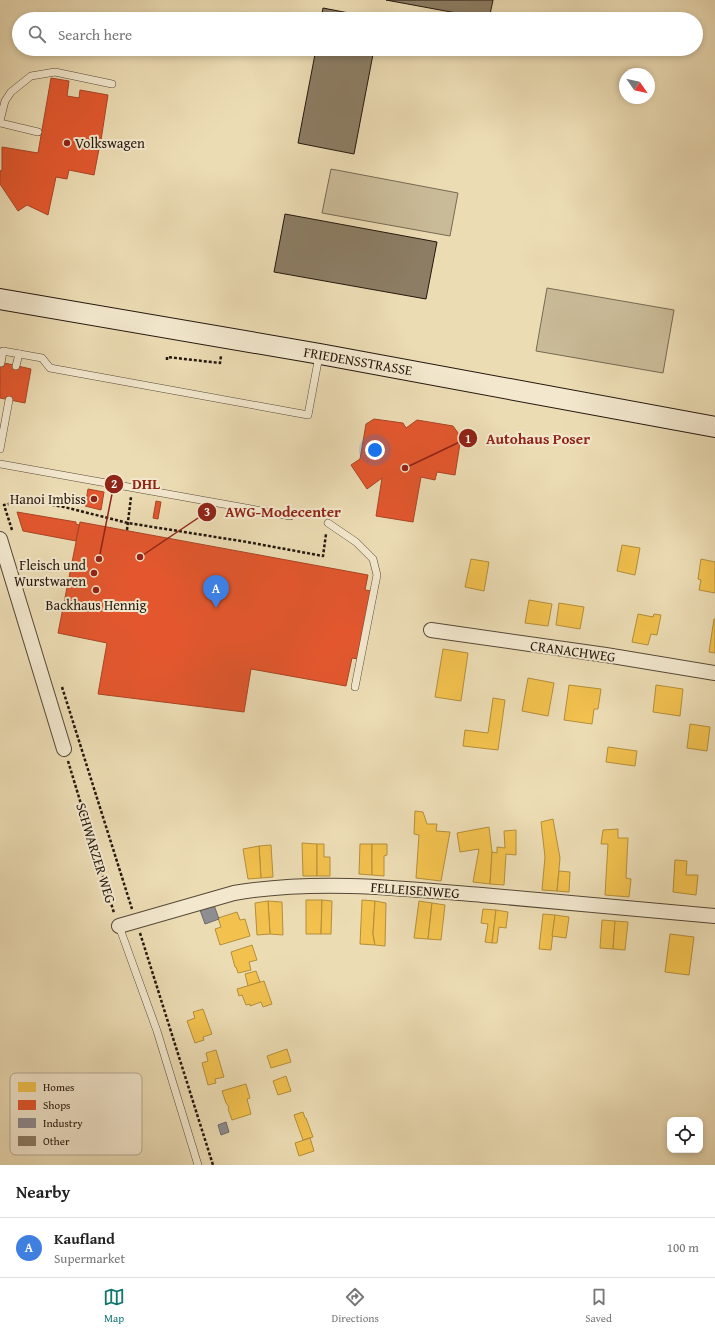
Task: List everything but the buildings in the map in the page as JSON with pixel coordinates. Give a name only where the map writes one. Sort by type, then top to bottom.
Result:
[{"type":"street","name":"FRIEDENSSTRASSE","points":[[0,299],[320,354],[715,427]]},
{"type":"street","points":[[7,537],[64,749]]},
{"type":"street","name":"CRANACHWEG","points":[[431,630],[606,655],[715,673]]},
{"type":"street","name":"FELLEISENWEG","points":[[119,926],[234,893],[252,890],[308,886],[417,889],[715,916]]},
{"type":"lane","points":[[38,132],[0,122],[5,101],[11,92],[31,76],[55,72],[112,84]]},
{"type":"lane","points":[[1,362],[3,351],[42,358],[50,368],[308,415],[320,354]]},
{"type":"lane","points":[[16,366],[19,354]]},
{"type":"lane","points":[[0,449],[2,425],[10,400]]},
{"type":"lane","points":[[0,464],[290,516]]},
{"type":"lane","points":[[328,523],[356,542],[373,559],[377,575],[355,687]]},
{"type":"lane","points":[[119,926],[157,1031],[198,1165]]},
{"type":"path","points":[[167,360],[167,357],[220,363],[221,356]]},
{"type":"path","points":[[127,530],[133,488]]},
{"type":"path","points":[[7,537],[4,505],[26,500],[64,507],[128,523],[323,556],[328,523]]},
{"type":"path","points":[[62,687],[213,1165]]},
{"type":"path","name":"SCHWARZER WEG","points":[[64,749],[119,926]]},
{"type":"shaded area","points":[[331,169],[458,193],[450,236],[322,213]]},
{"type":"shaded area","points":[[547,288],[674,310],[663,373],[536,351]]},
{"type":"place","name":"Volkswagen","points":[[67,143]]},
{"type":"place","name":"Autohaus Poser","points":[[405,468]]},
{"type":"place","name":"Hanoi Imbiss","points":[[94,499]]},
{"type":"place","name":"AWG-Modecenter","points":[[140,557]]},
{"type":"place","name":"DHL","points":[[99,559]]},
{"type":"place","name":"Fleisch und Wurstwaren","points":[[94,573]]},
{"type":"place","name":"Backhaus Hennig","points":[[96,590]]},
{"type":"place","name":"Kaufland","points":[[216,608]]}]
